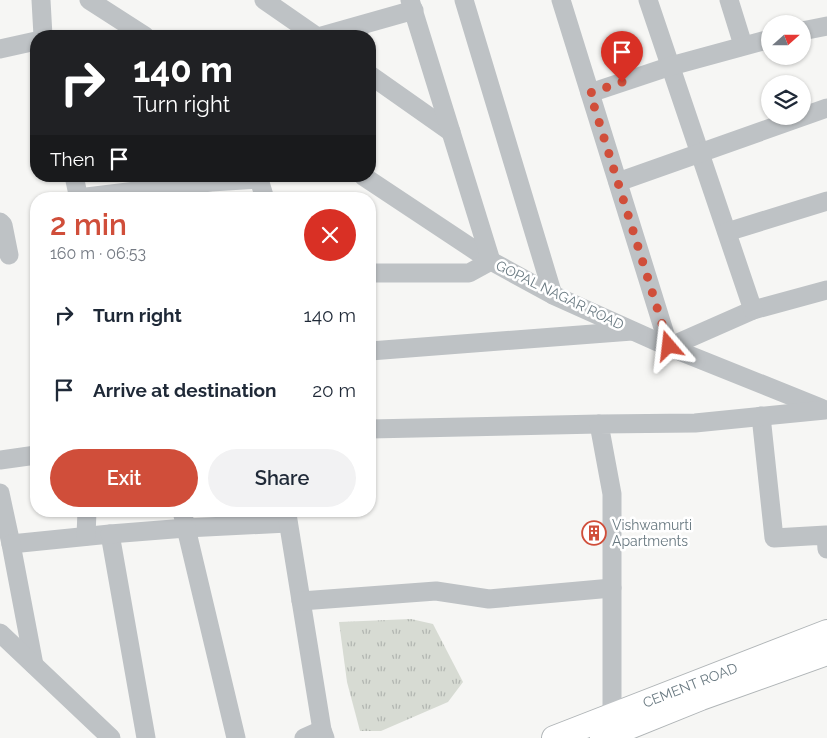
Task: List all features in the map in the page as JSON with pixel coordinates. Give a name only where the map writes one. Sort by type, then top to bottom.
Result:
[{"type":"main road","name":"CEMENT ROAD","points":[[614,730],[827,632]]},
{"type":"main road","name":"CEMENT ROAD","points":[[554,738],[614,730],[827,653]]},
{"type":"street","points":[[41,0],[43,30]]},
{"type":"street","points":[[89,0],[136,30]]},
{"type":"street","points":[[264,0],[307,30]]},
{"type":"street","points":[[464,0],[553,294]]},
{"type":"street","points":[[561,0],[669,346],[753,310],[827,290]]},
{"type":"street","points":[[648,0],[753,310]]},
{"type":"street","points":[[729,0],[743,45]]},
{"type":"street","points":[[339,30],[412,5],[490,261],[469,273],[376,273]]},
{"type":"street","points":[[811,29],[827,26]]},
{"type":"street","points":[[590,93],[671,66],[761,41]]},
{"type":"street","points":[[0,48],[30,42]]},
{"type":"street","points":[[376,79],[451,132]]},
{"type":"street","points":[[618,182],[827,108]]},
{"type":"street","points":[[119,192],[187,182]]},
{"type":"street","name":"GOPAL NAGAR ROAD","points":[[372,182],[490,261],[553,294],[669,346],[826,410]]},
{"type":"street","points":[[727,232],[827,201]]},
{"type":"street","points":[[0,222],[3,225],[9,256]]},
{"type":"street","points":[[376,351],[634,330]]},
{"type":"street","points":[[376,429],[695,423],[826,410]]},
{"type":"street","points":[[761,416],[774,538],[826,535],[827,549]]},
{"type":"street","points":[[599,424],[612,494],[614,730]]},
{"type":"street","points":[[0,460],[30,457]]},
{"type":"street","points":[[0,493],[3,522],[11,544],[34,665]]},
{"type":"street","points":[[86,536],[87,517]]},
{"type":"street","points":[[11,544],[110,534],[184,519],[288,518],[324,734],[304,738]]},
{"type":"street","points":[[184,519],[236,738]]},
{"type":"street","points":[[110,534],[146,738]]},
{"type":"street","points":[[301,601],[436,591],[489,599],[612,588]]},
{"type":"street","points":[[0,633],[111,738]]},
{"type":"green space","points":[[411,619],[433,624],[463,682],[448,702],[381,731],[360,731],[347,682],[339,622]]},
{"type":"place","name":"Vishwamurti Apartments","points":[[594,533]]},
{"type":"route","points":[[622,82],[590,93],[669,346]]}]
